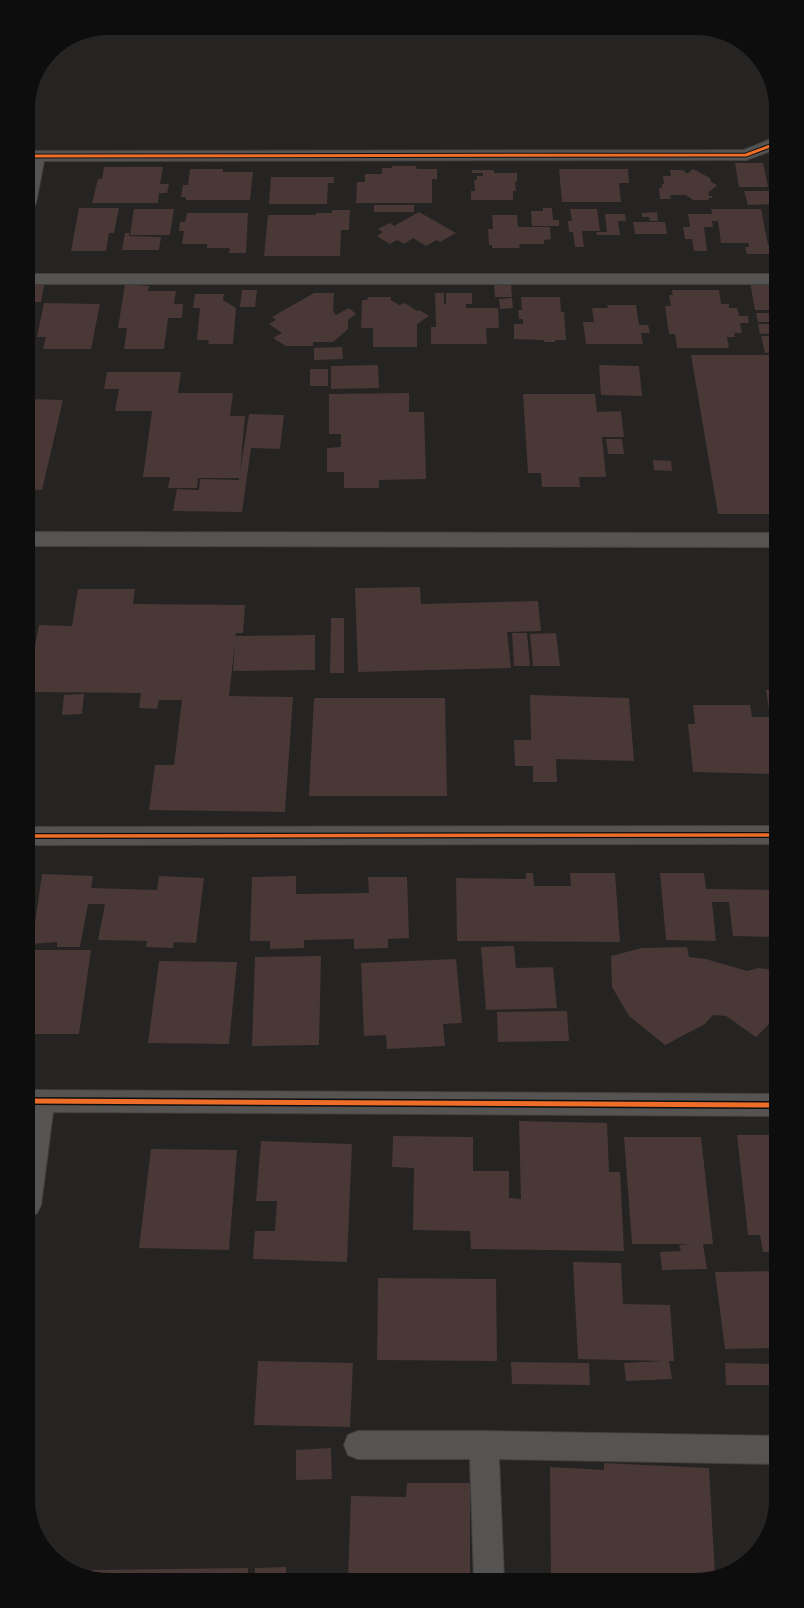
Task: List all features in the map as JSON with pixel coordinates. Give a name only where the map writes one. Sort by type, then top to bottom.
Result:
[{"type":"street","points":[[35,156],[746,155],[769,146]]},
{"type":"street","points":[[35,279],[769,279]]},
{"type":"street","points":[[35,539],[769,540]]},
{"type":"street","points":[[35,836],[769,835]]},
{"type":"street","points":[[35,1101],[769,1105]]},
{"type":"street","points":[[358,1445],[484,1445],[769,1450]]},
{"type":"street","points":[[484,1445],[489,1573]]},
{"type":"building","points":[[735,163],[763,163],[768,187],[739,187]]},
{"type":"building","points":[[392,166],[416,166],[417,169],[437,169],[437,179],[432,179],[432,203],[356,203],[357,182],[365,182],[365,174],[382,174],[382,168],[392,168]]},
{"type":"building","points":[[104,167],[163,167],[160,184],[169,184],[167,193],[159,193],[158,203],[92,203],[98,179],[102,179]]},
{"type":"building","points":[[190,169],[223,169],[223,172],[253,172],[250,200],[186,200],[186,197],[181,197],[183,185],[188,185]]},
{"type":"building","points":[[559,169],[628,169],[629,183],[619,183],[621,202],[562,202]]},
{"type":"building","points":[[693,169],[710,178],[711,182],[717,185],[708,193],[709,196],[712,196],[712,198],[708,198],[709,200],[693,200],[686,195],[670,195],[671,199],[660,199],[659,188],[662,188],[662,184],[664,184],[663,176],[671,176],[670,170],[683,170],[688,173]]},
{"type":"building","points":[[472,170],[494,170],[494,173],[517,173],[517,182],[515,182],[516,191],[513,191],[513,200],[471,200],[471,191],[475,191],[474,180],[477,180],[477,176],[483,176],[483,173],[472,173]]},
{"type":"building","points":[[271,177],[334,177],[334,183],[328,183],[327,204],[269,204]]},
{"type":"building","points":[[744,191],[769,191],[769,204],[748,205]]},
{"type":"building","points":[[374,205],[414,205],[414,212],[374,212]]},
{"type":"building","points":[[79,208],[119,208],[114,233],[109,233],[106,251],[71,251]]},
{"type":"building","points":[[543,208],[552,208],[553,220],[559,220],[559,226],[532,226],[531,211],[543,211]]},
{"type":"building","points":[[134,209],[174,209],[170,235],[130,235]]},
{"type":"building","points":[[570,209],[597,209],[600,231],[582,231],[584,247],[575,247],[573,232],[569,232],[568,221],[572,221]]},
{"type":"building","points":[[711,209],[761,209],[769,245],[769,254],[747,254],[745,247],[749,247],[748,243],[721,243],[718,221],[712,221],[713,227],[704,227],[707,251],[694,251],[692,239],[685,239],[683,227],[690,227],[688,214],[712,214]]},
{"type":"building","points":[[332,210],[350,210],[349,230],[341,230],[340,256],[264,256],[268,215],[316,215],[316,213],[332,213]]},
{"type":"building","points":[[419,212],[456,233],[440,242],[437,240],[426,246],[413,238],[404,244],[397,240],[390,244],[377,236],[383,232],[378,229],[390,223],[394,226]]},
{"type":"building","points":[[657,212],[658,221],[650,221],[649,217],[642,217],[642,213]]},
{"type":"building","points":[[187,213],[248,213],[246,253],[229,253],[230,248],[207,248],[207,244],[182,244],[184,231],[179,231],[180,222],[185,222]]},
{"type":"building","points":[[605,214],[625,214],[626,221],[618,221],[620,235],[597,235],[596,232],[607,232]]},
{"type":"building","points":[[492,215],[517,215],[518,227],[550,227],[551,239],[544,240],[544,244],[519,244],[520,248],[492,248],[492,245],[489,245],[488,229],[493,229]]},
{"type":"building","points":[[633,222],[665,222],[667,234],[635,234]]},
{"type":"building","points":[[125,233],[129,233],[129,236],[161,237],[159,250],[122,250]]},
{"type":"building","points":[[750,282],[769,282],[769,310],[755,310]]},
{"type":"building","points":[[494,283],[511,283],[512,297],[495,297]]},
{"type":"building","points":[[125,284],[149,286],[148,291],[176,291],[174,304],[183,304],[182,318],[168,318],[164,349],[124,349],[127,328],[118,328]]},
{"type":"building","points":[[35,285],[44,285],[41,302],[35,302]]},
{"type":"building","points":[[242,290],[257,290],[255,307],[240,307]]},
{"type":"building","points":[[672,290],[719,290],[721,304],[729,304],[729,308],[737,308],[739,316],[748,316],[749,323],[740,323],[742,333],[734,333],[735,337],[727,337],[729,348],[677,348],[675,334],[669,334],[665,306],[671,306],[669,295],[673,295]]},
{"type":"building","points":[[314,293],[334,293],[333,311],[336,315],[349,308],[356,314],[348,320],[348,329],[333,342],[313,342],[313,346],[286,346],[273,338],[282,333],[269,324],[276,320],[272,317]]},
{"type":"building","points":[[435,293],[444,293],[444,304],[446,304],[446,293],[472,293],[472,304],[466,304],[466,308],[498,308],[499,328],[486,328],[487,344],[431,344],[431,327],[436,327]]},
{"type":"building","points":[[195,294],[224,294],[223,300],[236,308],[233,344],[208,344],[209,340],[197,340],[200,308],[193,308]]},
{"type":"building","points":[[368,297],[391,297],[391,300],[399,305],[405,303],[417,311],[419,310],[429,316],[417,324],[417,347],[373,347],[373,328],[361,328],[362,300],[367,300]]},
{"type":"building","points":[[521,297],[560,297],[561,312],[564,312],[566,340],[544,342],[544,340],[514,339],[514,324],[523,324],[523,319],[519,319],[518,310],[522,310]]},
{"type":"building","points":[[512,298],[513,308],[500,309],[499,299]]},
{"type":"building","points":[[44,303],[100,304],[91,349],[43,349],[46,337],[37,337]]},
{"type":"building","points":[[607,305],[636,305],[639,325],[648,325],[650,333],[641,333],[643,344],[586,344],[583,322],[594,322],[592,308],[608,308]]},
{"type":"building","points":[[756,313],[769,313],[769,322],[758,322]]},
{"type":"building","points":[[758,324],[769,324],[769,333],[760,334]]},
{"type":"building","points":[[761,336],[769,336],[769,353],[765,353]]},
{"type":"building","points":[[342,347],[343,359],[314,360],[314,348]]},
{"type":"building","points":[[691,355],[769,355],[769,514],[718,514]]},
{"type":"building","points":[[378,365],[379,388],[331,389],[331,366]]},
{"type":"building","points":[[599,365],[639,366],[642,396],[601,395]]},
{"type":"building","points":[[310,369],[328,369],[328,386],[310,386]]},
{"type":"building","points":[[107,372],[181,372],[178,393],[233,393],[230,416],[245,416],[240,472],[249,414],[284,415],[280,449],[251,448],[242,512],[173,511],[177,489],[199,490],[200,479],[239,480],[239,478],[198,478],[197,488],[168,488],[170,477],[143,477],[152,411],[115,411],[119,389],[104,389]]},
{"type":"building","points":[[409,393],[409,412],[424,412],[426,479],[379,480],[379,488],[344,488],[344,472],[327,472],[327,448],[341,447],[341,434],[329,434],[329,394]]},
{"type":"building","points":[[523,394],[595,394],[597,412],[621,411],[624,437],[602,437],[606,477],[579,477],[580,487],[542,487],[541,473],[528,473]]},
{"type":"building","points":[[35,399],[63,400],[42,490],[35,490]]},
{"type":"building","points":[[606,439],[622,439],[624,454],[608,454]]},
{"type":"building","points":[[653,460],[671,461],[672,471],[654,470]]},
{"type":"building","points":[[420,587],[421,604],[538,601],[541,631],[507,632],[511,668],[358,672],[355,588]]},
{"type":"building","points":[[78,589],[135,589],[133,604],[245,605],[243,633],[236,633],[235,636],[315,635],[315,670],[233,671],[235,643],[229,696],[293,697],[285,812],[149,810],[155,765],[174,765],[182,700],[159,700],[157,709],[139,708],[141,693],[35,692],[35,646],[39,625],[72,626]]},
{"type":"building","points":[[331,618],[344,618],[344,673],[330,673]]},
{"type":"building","points":[[512,633],[527,633],[530,666],[514,666]]},
{"type":"building","points":[[556,633],[560,666],[533,666],[530,634]]},
{"type":"building","points":[[766,690],[769,690],[769,709]]},
{"type":"building","points":[[84,694],[82,714],[62,715],[64,695]]},
{"type":"building","points":[[530,695],[629,698],[634,761],[556,759],[557,782],[533,782],[533,766],[515,766],[514,740],[531,740]]},
{"type":"building","points":[[314,698],[445,698],[447,796],[309,796]]},
{"type":"building","points":[[693,705],[750,705],[752,717],[769,717],[769,774],[693,772],[688,724],[695,724]]},
{"type":"building","points":[[526,873],[533,873],[534,886],[571,886],[570,873],[615,873],[620,942],[457,941],[456,878],[526,879]]},
{"type":"building","points":[[660,873],[704,873],[706,889],[769,890],[769,937],[733,936],[729,902],[712,902],[716,941],[666,940]]},
{"type":"building","points":[[42,874],[93,876],[91,888],[157,890],[159,876],[204,878],[196,943],[174,942],[173,948],[146,947],[147,941],[98,940],[105,904],[88,904],[80,947],[57,947],[57,942],[35,944],[35,923]]},
{"type":"building","points":[[296,876],[296,894],[369,893],[368,877],[407,877],[409,938],[388,939],[388,948],[354,949],[354,939],[304,940],[304,948],[270,949],[270,941],[250,941],[252,877]]},
{"type":"building","points":[[514,946],[516,968],[553,967],[557,1008],[486,1010],[481,947]]},
{"type":"building","points":[[687,947],[689,957],[706,959],[747,971],[758,968],[769,969],[769,1024],[756,1037],[726,1016],[713,1015],[705,1024],[665,1045],[629,1016],[612,987],[611,956],[642,948]]},
{"type":"building","points":[[35,950],[91,950],[79,1034],[35,1034]]},
{"type":"building","points":[[321,956],[319,1045],[252,1046],[255,957]]},
{"type":"building","points":[[456,959],[462,1023],[443,1024],[445,1046],[387,1049],[386,1035],[364,1036],[361,963]]},
{"type":"building","points":[[159,961],[237,962],[229,1044],[148,1043]]},
{"type":"building","points":[[567,1011],[569,1041],[498,1042],[497,1012]]},
{"type":"building","points":[[519,1121],[607,1123],[609,1172],[620,1172],[624,1251],[471,1249],[470,1231],[413,1230],[414,1168],[392,1167],[393,1136],[473,1137],[473,1171],[509,1171],[509,1198],[521,1199]]},
{"type":"building","points":[[737,1135],[769,1135],[769,1252],[763,1252],[760,1235],[748,1235]]},
{"type":"building","points":[[624,1137],[701,1137],[713,1244],[703,1244],[707,1269],[662,1270],[660,1252],[681,1251],[679,1245],[693,1244],[632,1244]]},
{"type":"building","points":[[261,1141],[352,1144],[347,1262],[253,1259],[255,1231],[275,1231],[277,1201],[256,1201]]},
{"type":"building","points":[[151,1149],[237,1150],[229,1250],[139,1248]]},
{"type":"building","points":[[573,1262],[621,1263],[623,1304],[670,1305],[674,1361],[669,1361],[672,1379],[626,1381],[624,1363],[664,1361],[578,1359]]},
{"type":"building","points":[[769,1271],[769,1348],[725,1349],[715,1272]]},
{"type":"building","points":[[378,1278],[496,1279],[497,1361],[377,1360]]},
{"type":"building","points":[[258,1361],[353,1363],[350,1427],[254,1425]]},
{"type":"building","points":[[511,1362],[589,1363],[590,1385],[512,1384]]},
{"type":"building","points":[[725,1363],[769,1364],[769,1385],[726,1385]]},
{"type":"building","points":[[331,1448],[332,1479],[296,1480],[296,1450]]},
{"type":"building","points":[[604,1463],[709,1468],[715,1570],[696,1573],[551,1573],[550,1467],[604,1470]]},
{"type":"building","points":[[407,1483],[470,1483],[470,1573],[348,1573],[351,1496],[406,1497]]},
{"type":"building","points":[[286,1567],[286,1573],[255,1573],[255,1568]]},
{"type":"building","points":[[248,1568],[248,1573],[104,1573],[94,1572],[92,1570]]},
{"type":"cycle path","points":[[35,156],[746,155],[769,146]]},
{"type":"cycle path","points":[[35,836],[769,835]]},
{"type":"cycle path","points":[[35,1101],[769,1105]]}]
